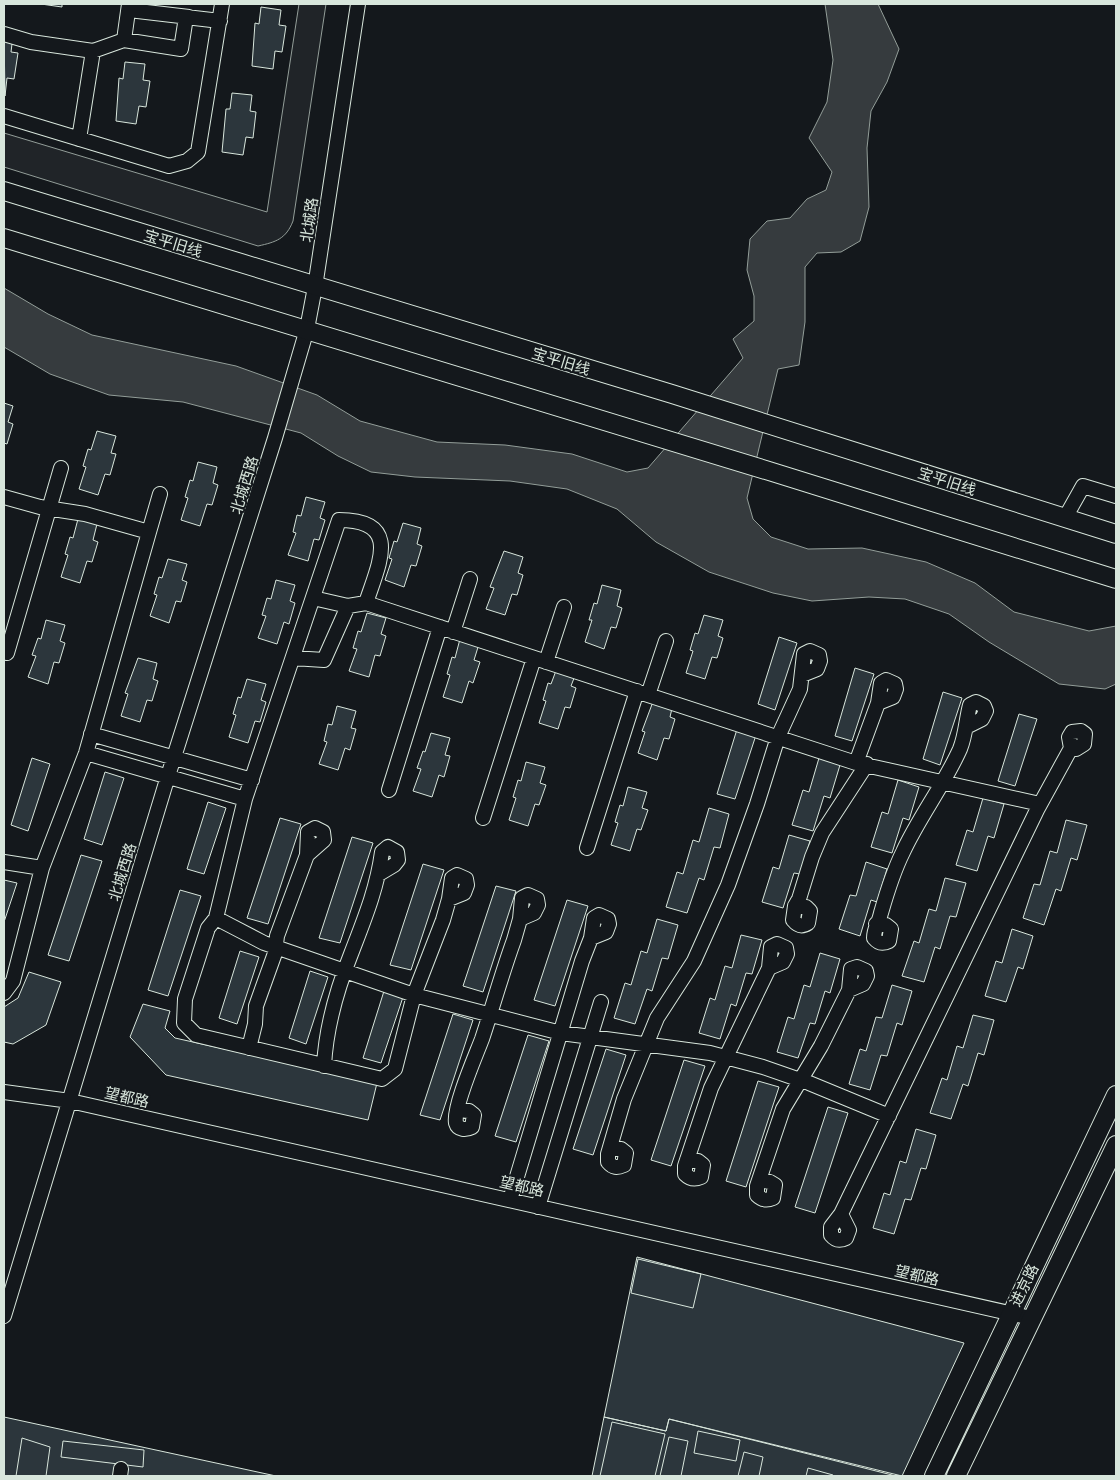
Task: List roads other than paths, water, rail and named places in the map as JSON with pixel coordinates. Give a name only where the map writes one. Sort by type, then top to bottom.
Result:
[{"type":"main road","name":"宝平旧线","points":[[4,191],[672,394],[1116,534]]},
{"type":"main road","points":[[4,238],[658,436],[1116,579]]},
{"type":"main road","name":"进京路","points":[[934,1476],[1116,1095]]},
{"type":"main road","name":"进京路","points":[[956,1476],[1116,1147]]},
{"type":"street","points":[[4,116],[169,166],[187,161],[198,152],[222,4]]},
{"type":"street","name":"北城路","points":[[276,438],[307,329],[316,287],[358,4]]},
{"type":"street","points":[[124,40],[129,7],[189,18],[220,21]]},
{"type":"street","points":[[4,34],[31,42],[93,51],[124,40],[182,49],[186,17],[189,18]]},
{"type":"street","points":[[79,139],[93,51]]},
{"type":"street","name":"北城西路","points":[[4,1316],[168,776],[276,438]]},
{"type":"street","points":[[7,653],[51,509],[61,468]]},
{"type":"street","points":[[1065,518],[1083,486],[1116,496]]},
{"type":"street","points":[[4,993],[13,981],[42,868],[86,753],[160,494]]},
{"type":"street","points":[[4,497],[51,509],[85,514],[149,532]]},
{"type":"street","points":[[366,604],[378,568],[382,539],[374,527],[354,520],[339,520],[245,799],[216,918],[208,928],[184,999],[184,1022],[196,1035],[382,1079],[395,1068],[414,995],[430,956],[449,899]]},
{"type":"street","points":[[389,790],[447,630],[470,579]]},
{"type":"street","points":[[313,598],[348,606],[366,604],[861,764],[1040,804]]},
{"type":"street","points":[[293,658],[324,660],[348,606]]},
{"type":"street","points":[[483,818],[540,660],[564,607]]},
{"type":"street","points":[[588,848],[642,693],[666,641]]},
{"type":"street","points":[[610,1148],[624,1099],[657,1018],[694,961],[724,893],[758,804],[778,738],[800,689],[802,675]]},
{"type":"street","points":[[795,906],[800,899],[810,863],[822,832],[861,764],[878,703]]},
{"type":"street","points":[[876,924],[903,850],[944,782],[961,748],[968,726]]},
{"type":"street","points":[[91,734],[252,780]]},
{"type":"street","points":[[841,1214],[1040,804],[1071,748]]},
{"type":"street","points":[[86,753],[245,799]]},
{"type":"street","points":[[249,1048],[255,1024],[256,1006],[275,952],[274,946],[307,855]]},
{"type":"street","points":[[4,862],[42,868]]},
{"type":"street","points":[[324,1066],[329,1025],[350,956],[374,896],[379,874]]},
{"type":"street","points":[[216,918],[274,946],[414,995],[561,1033],[648,1044],[724,1057],[800,1080],[890,1116]]},
{"type":"street","points":[[458,1110],[520,919]]},
{"type":"street","points":[[510,1200],[582,961],[591,938]]},
{"type":"street","points":[[687,1160],[701,1111],[724,1057],[769,968]]},
{"type":"street","points":[[759,1180],[780,1116],[821,1046],[849,990]]},
{"type":"street","points":[[538,1207],[601,1002]]},
{"type":"street","name":"望都路","points":[[4,1092],[70,1101],[1032,1318]]},
{"type":"street","points":[[1094,1140],[1116,1147]]}]
